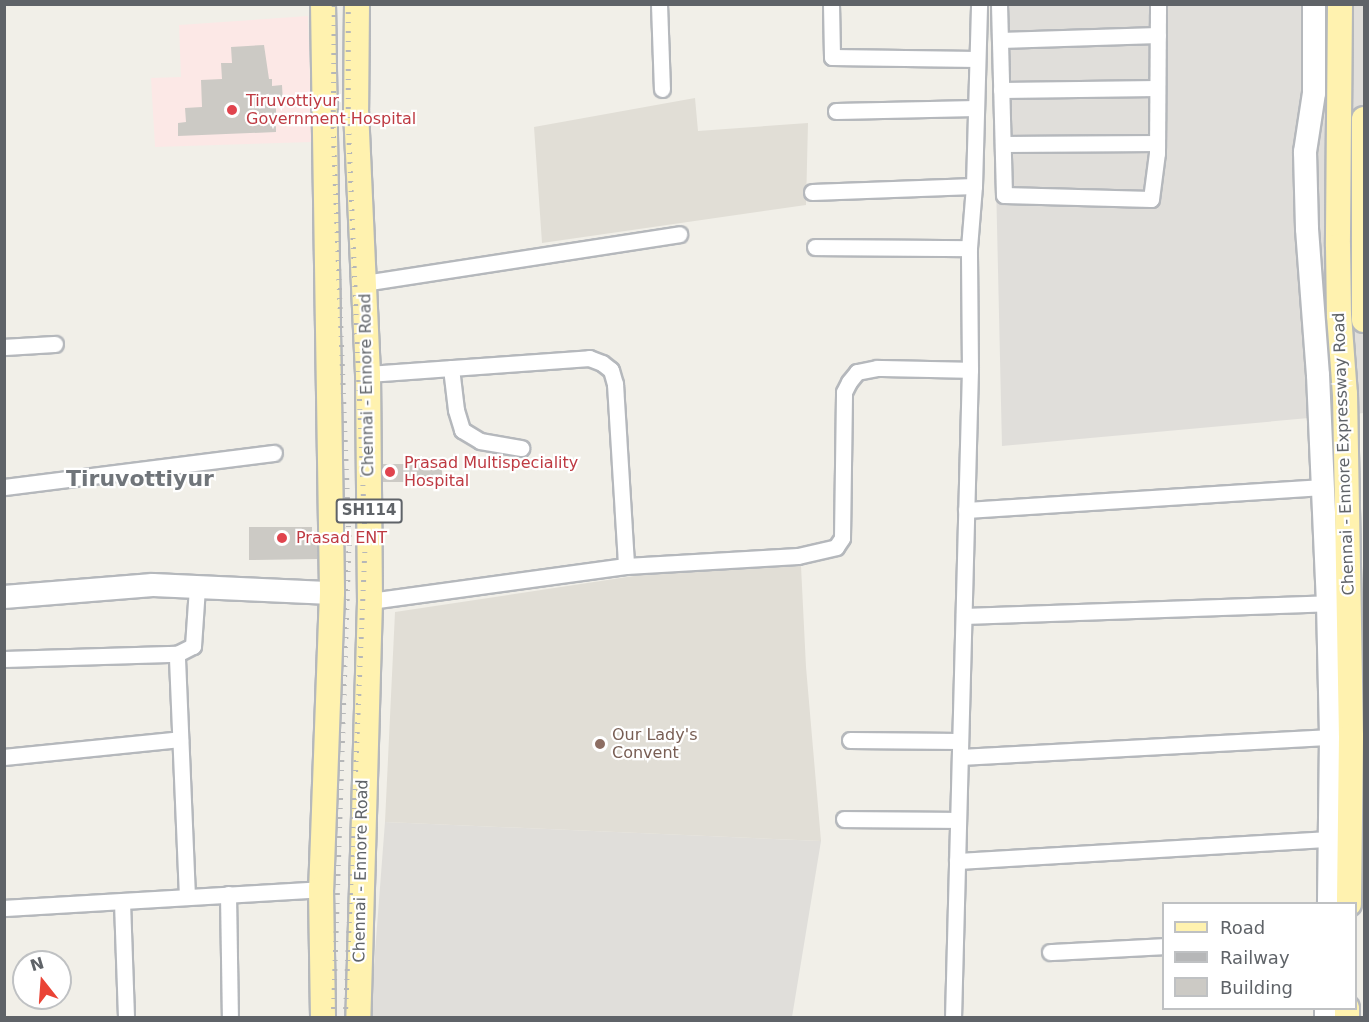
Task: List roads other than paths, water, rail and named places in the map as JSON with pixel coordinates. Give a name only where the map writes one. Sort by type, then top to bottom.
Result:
[{"type":"main road","name":"SH114","points":[[323,4],[332,593],[321,889],[323,1017]]},
{"type":"main road","name":"Chennai - Ennore Road","points":[[357,4],[356,110],[368,374],[369,601],[358,1017]]},
{"type":"main road","name":"Chennai - Ennore Expressway Road","points":[[1340,4],[1339,315],[1345,394],[1352,736],[1349,902]]},
{"type":"main road","name":"Chennai - Ennore Expressway Road","points":[[1365,119],[1365,320]]},
{"type":"street","points":[[658,4],[662,89]]},
{"type":"street","points":[[831,4],[832,57],[978,59]]},
{"type":"street","points":[[953,1017],[970,370],[969,248],[974,186],[979,4]]},
{"type":"street","points":[[999,4],[1004,195],[1151,199],[1157,143],[1158,4]]},
{"type":"street","points":[[1314,4],[1314,93],[1305,152],[1307,229],[1328,603],[1331,737],[1329,902]]},
{"type":"street","points":[[1000,40],[1158,35]]},
{"type":"street","points":[[1001,90],[1157,88]]},
{"type":"street","points":[[836,111],[976,108]]},
{"type":"street","points":[[1002,144],[1157,143]]},
{"type":"street","points":[[812,192],[974,186]]},
{"type":"street","points":[[364,282],[679,234]]},
{"type":"street","points":[[815,248],[969,248]]},
{"type":"street","points":[[4,347],[55,344]]},
{"type":"street","points":[[368,374],[589,357],[602,363],[611,370],[615,384],[626,566]]},
{"type":"street","points":[[451,368],[456,410],[462,430],[480,441],[521,448]]},
{"type":"street","points":[[369,601],[626,566],[798,555],[836,547],[842,538],[844,392],[849,382],[857,372],[877,368],[970,370]]},
{"type":"street","points":[[4,487],[274,453]]},
{"type":"street","points":[[966,510],[1323,487]]},
{"type":"street","points":[[4,597],[153,585],[332,593]]},
{"type":"street","points":[[4,659],[177,654],[193,646],[197,587]]},
{"type":"street","points":[[964,616],[1328,603]]},
{"type":"street","points":[[177,654],[187,897]]},
{"type":"street","points":[[960,757],[1331,737]]},
{"type":"street","points":[[4,757],[180,739]]},
{"type":"street","points":[[849,740],[960,741]]},
{"type":"street","points":[[844,819],[958,820]]},
{"type":"street","points":[[957,861],[1330,839]]},
{"type":"street","points":[[4,908],[321,889]]},
{"type":"street","points":[[228,894],[230,1017]]},
{"type":"street","points":[[122,902],[126,1017]]},
{"type":"street","points":[[1050,952],[1162,946]]},
{"type":"railway","points":[[333,1018],[349,546],[333,121],[334,4]]},
{"type":"railway","points":[[345,1018],[365,543],[348,118],[348,4]]},
{"type":"place","name":"Tiruvottiyur Government Hospital","points":[[232,110]]},
{"type":"place","name":"Prasad Multispeciality Hospital","points":[[390,472]]},
{"type":"place","name":"Prasad ENT","points":[[282,538]]},
{"type":"place","name":"Our Lady's Convent","points":[[600,744]]},
{"type":"district","name":"Tiruvottiyur","points":[[140,479]]}]
